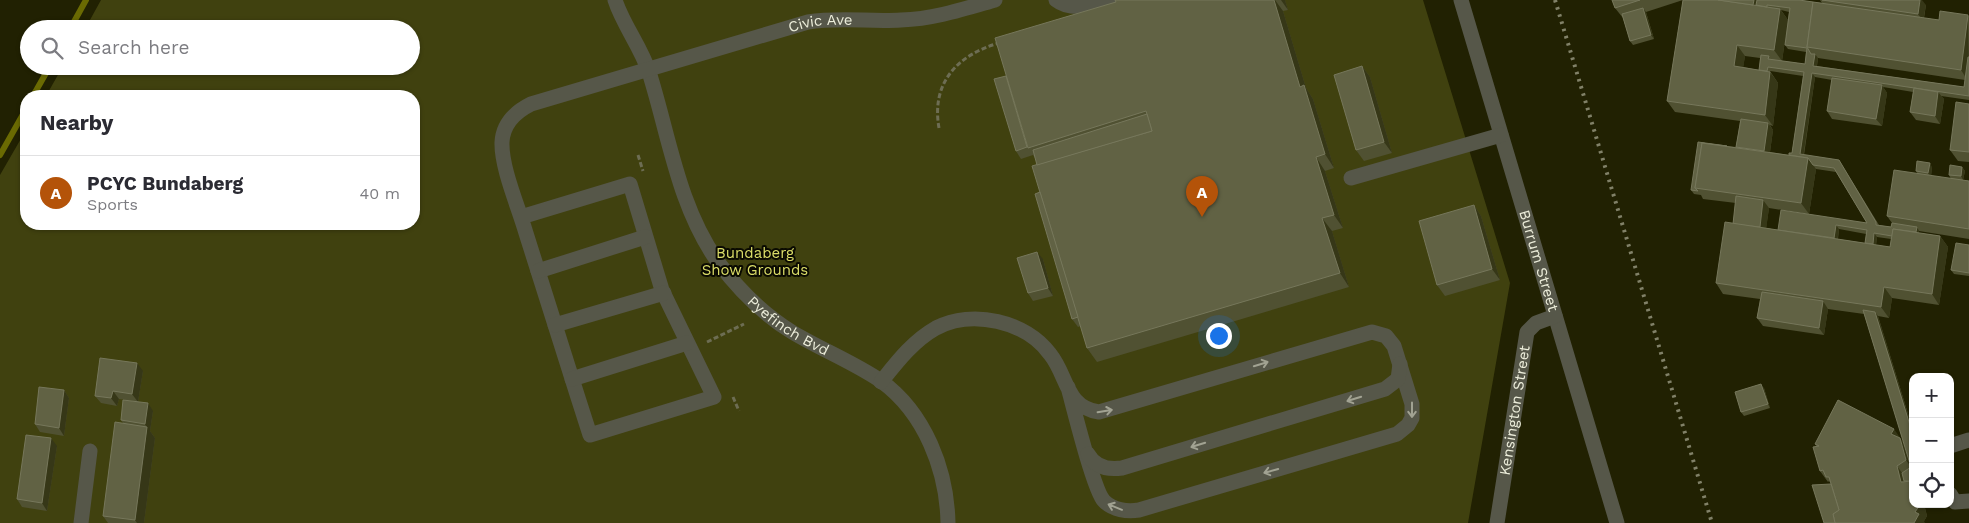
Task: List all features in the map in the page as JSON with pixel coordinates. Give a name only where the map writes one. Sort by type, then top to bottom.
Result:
[{"type":"street","name":"Pyefinch Bvd","points":[[615,0],[649,70],[684,192],[704,241],[718,262],[751,300],[769,315],[792,331],[881,382],[909,411],[927,437],[944,482],[948,523]]},
{"type":"street","name":"Civic Ave","points":[[687,343],[714,397],[590,435],[521,217],[502,150],[504,131],[515,114],[530,104],[808,22],[829,19],[901,20],[925,18],[951,13],[995,0]]},
{"type":"street","points":[[1056,0],[1067,5],[1090,6],[1112,0]]},
{"type":"street","name":"Burrum Street","points":[[1461,0],[1617,523]]},
{"type":"street","points":[[1351,178],[1501,135]]},
{"type":"street","points":[[521,217],[630,184],[645,238],[664,293],[687,343],[572,379]]},
{"type":"street","points":[[538,270],[645,238]]},
{"type":"street","points":[[555,325],[664,293]]},
{"type":"street","name":"Kensington Street","points":[[1497,523],[1527,332],[1536,323],[1555,316]]},
{"type":"street","points":[[881,382],[903,355],[935,329],[952,322],[990,320],[1012,326],[1040,342],[1059,367],[1068,388],[1100,496],[1115,508],[1139,510],[1404,430],[1412,418],[1412,404],[1391,341],[1386,336],[1372,332],[1107,411],[1099,412],[1084,408],[1078,404],[1068,388]]},
{"type":"street","points":[[1085,448],[1099,466],[1122,468],[1385,389],[1398,380],[1399,363]]},
{"type":"street","points":[[1954,445],[1969,440]]},
{"type":"street","points":[[81,523],[90,452]]},
{"type":"street","points":[[1954,500],[1955,502],[1969,501]]},
{"type":"path","points":[[939,128],[937,114],[938,99],[949,75],[973,52],[1008,40]]},
{"type":"path","points":[[638,155],[644,173]]},
{"type":"path","points":[[702,334],[706,342],[744,324]]},
{"type":"green space","name":"Bundaberg Show Grounds","points":[[101,0],[1423,0],[1510,283],[1468,523],[0,523],[0,175],[20,140],[20,230],[420,230],[420,90],[49,90],[58,75],[420,75],[420,20],[90,20]]},
{"type":"building","points":[[1115,0],[1274,0],[1300,87],[1304,85],[1325,154],[1316,157],[1334,215],[1322,218],[1340,273],[1087,348],[1032,166],[1152,131],[1146,111],[1028,148],[995,38],[1116,2]]},
{"type":"building","points":[[1612,0],[1640,0],[1615,8]]},
{"type":"building","points":[[1683,0],[1719,0],[1780,9],[1774,50],[1737,45],[1734,66],[1770,72],[1765,115],[1667,101]]},
{"type":"building","points":[[1718,0],[1754,0],[1753,5]]},
{"type":"building","points":[[1757,0],[1813,2],[1807,47],[1811,54],[1815,54],[1813,66],[1964,87],[1969,57],[1969,96],[1812,73],[1800,154],[1839,160],[1876,225],[1891,227],[1892,223],[1917,227],[1916,232],[1893,229],[1892,236],[1874,233],[1873,244],[1865,243],[1867,230],[1836,225],[1834,238],[1778,230],[1781,210],[1867,223],[1834,168],[1813,165],[1808,158],[1789,155],[1789,153],[1792,153],[1804,72],[1768,67],[1767,71],[1759,70],[1761,55],[1769,56],[1768,59],[1805,64],[1807,48],[1785,45],[1790,8],[1756,5]]},
{"type":"building","points":[[1822,0],[1920,0],[1918,14]]},
{"type":"building","points":[[1813,2],[1939,20],[1940,11],[1968,15],[1961,70],[1807,47]]},
{"type":"building","points":[[1643,8],[1651,35],[1630,41],[1622,14]]},
{"type":"building","points":[[1362,66],[1384,142],[1356,150],[1334,75]]},
{"type":"building","points":[[1006,76],[1027,147],[1016,151],[994,79]]},
{"type":"building","points":[[1832,78],[1882,85],[1876,119],[1827,111]]},
{"type":"building","points":[[1914,88],[1938,92],[1935,116],[1910,112]]},
{"type":"building","points":[[1956,102],[1969,104],[1969,152],[1950,150]]},
{"type":"building","points":[[1147,114],[1152,131],[1037,165],[1033,150]]},
{"type":"building","points":[[1741,119],[1768,123],[1764,151],[1736,147]]},
{"type":"building","points":[[1698,142],[1727,146],[1702,143],[1695,188],[1698,191],[1691,190]]},
{"type":"building","points":[[1702,143],[1808,158],[1801,203],[1695,188]]},
{"type":"building","points":[[1917,161],[1930,163],[1928,173],[1916,171]]},
{"type":"building","points":[[1950,165],[1962,167],[1961,176],[1949,175]]},
{"type":"building","points":[[1894,170],[1969,181],[1969,229],[1887,216]]},
{"type":"building","points":[[1040,192],[1078,317],[1072,319],[1035,194]]},
{"type":"building","points":[[1736,196],[1763,200],[1760,227],[1733,224]]},
{"type":"building","points":[[1474,205],[1492,269],[1437,285],[1419,221]]},
{"type":"building","points":[[1725,222],[1890,247],[1893,229],[1940,236],[1932,294],[1884,287],[1881,307],[1716,283]]},
{"type":"building","points":[[1956,243],[1969,245],[1969,273],[1951,270]]},
{"type":"building","points":[[1037,252],[1048,288],[1028,293],[1017,258]]},
{"type":"building","points":[[1762,292],[1823,301],[1819,328],[1757,318]]},
{"type":"building","points":[[1863,310],[1875,312],[1909,422],[1909,460]]},
{"type":"building","points":[[100,358],[137,363],[132,394],[113,391],[111,398],[95,396]]},
{"type":"building","points":[[1761,384],[1768,404],[1741,412],[1735,392]]},
{"type":"building","points":[[39,387],[64,390],[59,428],[35,424]]},
{"type":"building","points":[[123,400],[148,403],[145,424],[121,420]]},
{"type":"building","points":[[1838,400],[1894,429],[1891,434],[1900,438],[1906,460],[1897,466],[1901,482],[1909,481],[1909,508],[1918,508],[1915,512],[1919,514],[1914,523],[1835,523],[1833,514],[1839,510],[1829,477],[1826,477],[1823,470],[1820,471],[1813,447],[1819,446],[1815,444]]},
{"type":"building","points":[[115,422],[147,427],[135,520],[103,516]]},
{"type":"building","points":[[26,435],[51,438],[42,503],[17,499]]},
{"type":"building","points":[[1909,468],[1909,481],[1904,481],[1902,473]]},
{"type":"building","points":[[1831,484],[1839,510],[1833,514],[1835,523],[1824,523],[1812,485]]},
{"type":"waterway","points":[[75,20],[86,0]]},
{"type":"waterway","points":[[36,90],[45,75]]},
{"type":"waterway","points":[[0,155],[20,120]]},
{"type":"railway","points":[[1555,0],[1712,523]]},
{"type":"place","name":"PCYC Bundaberg","points":[[1202,217]]}]
